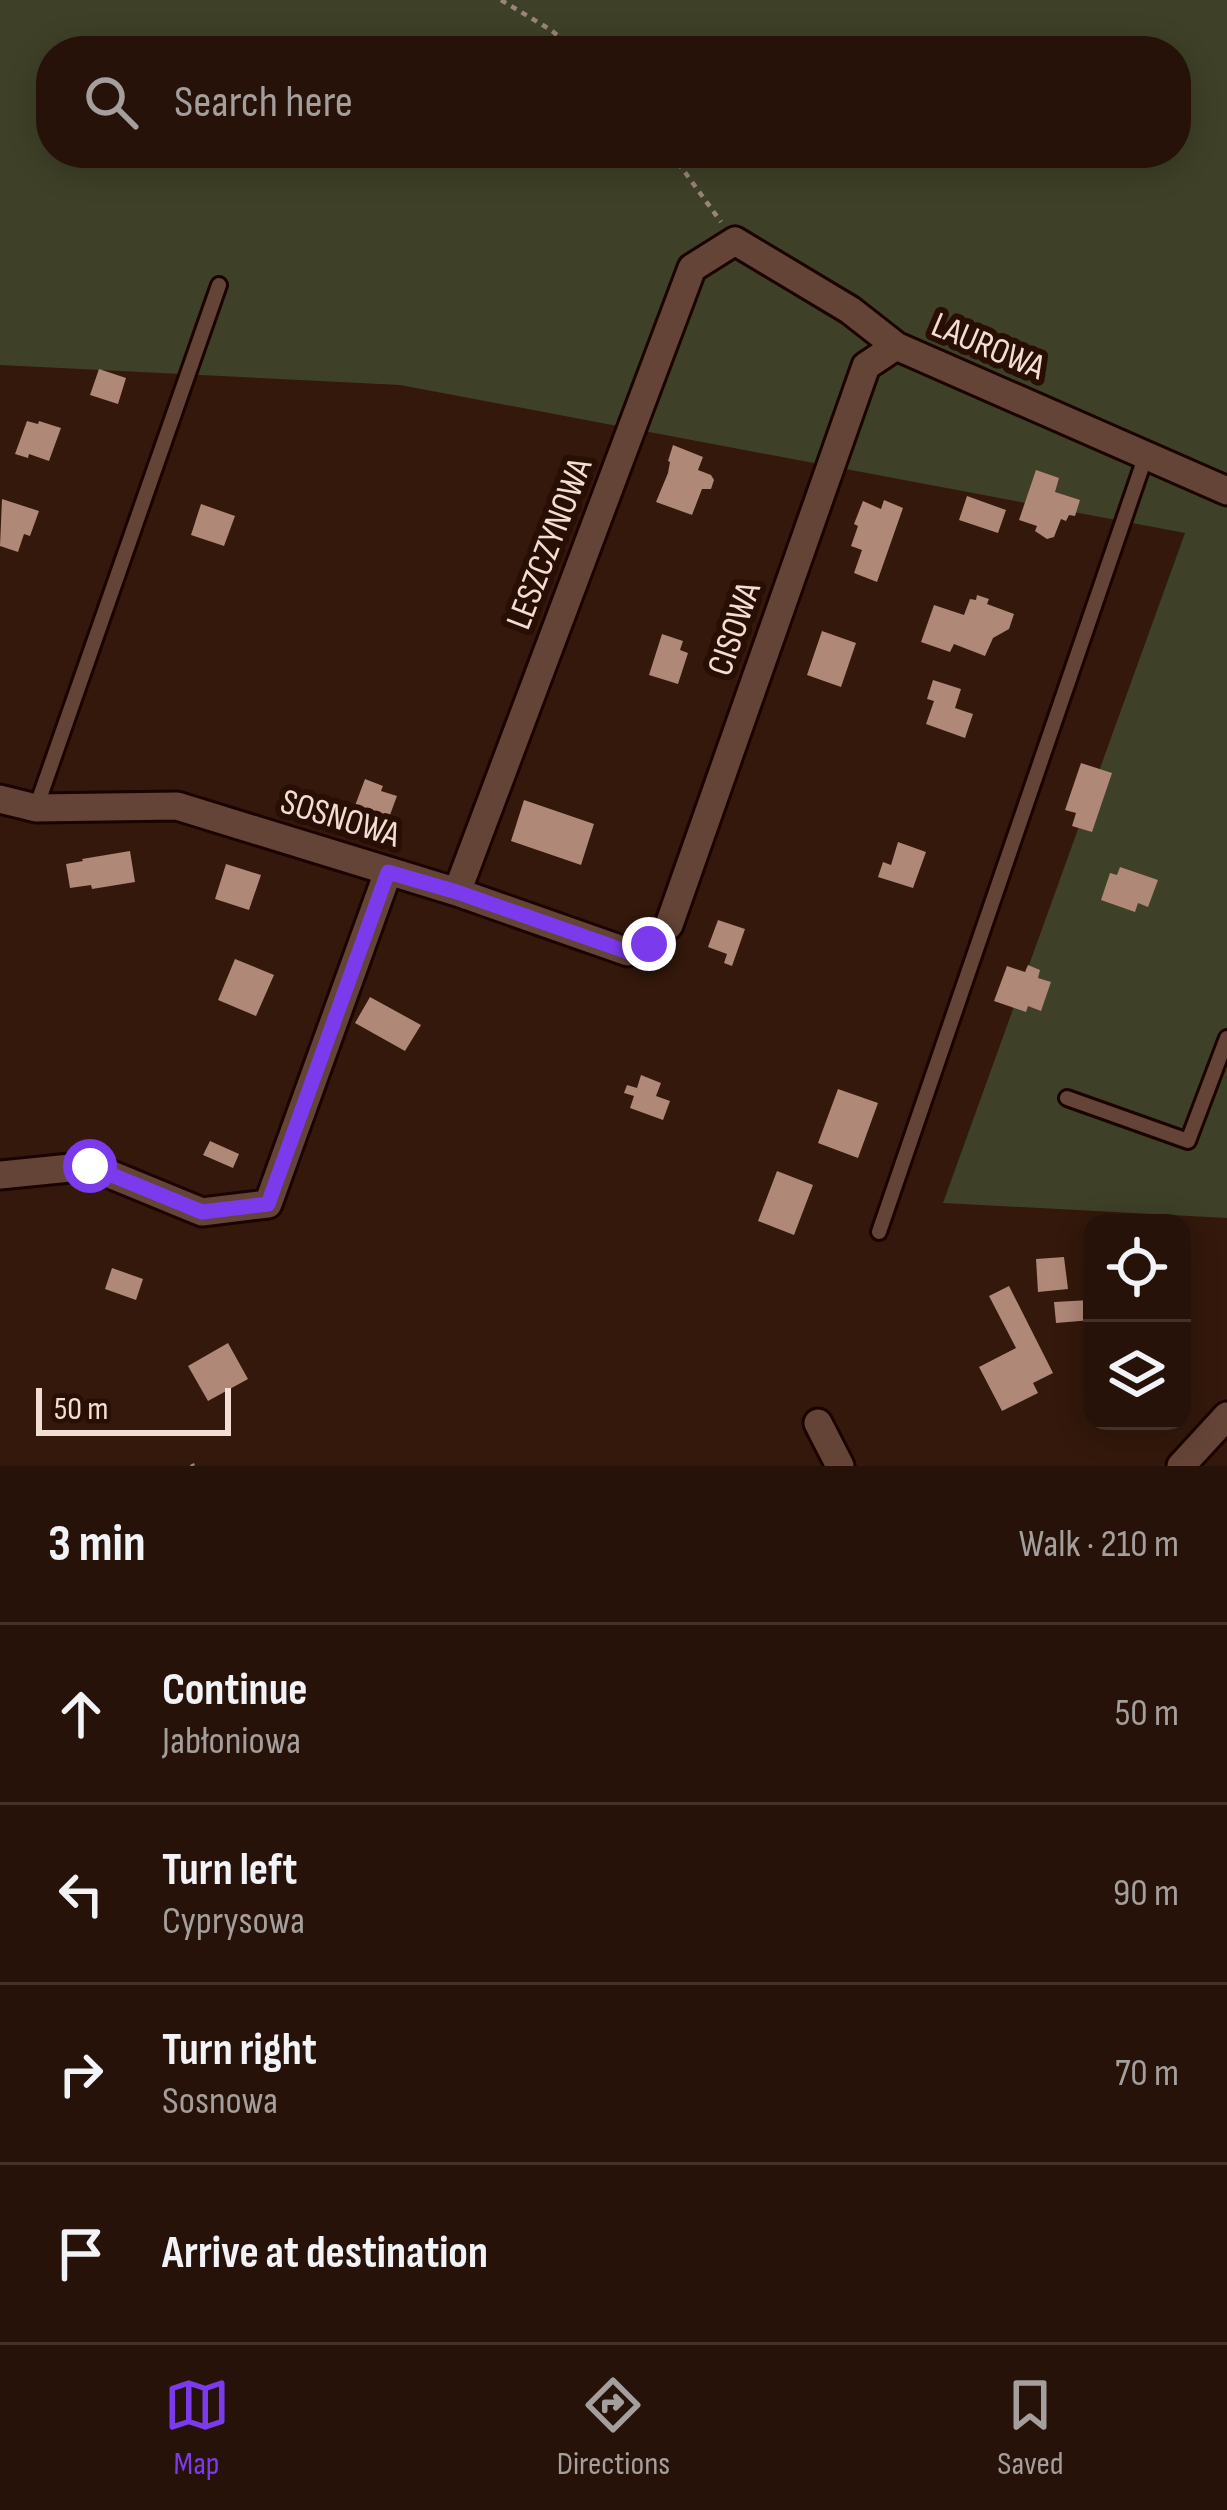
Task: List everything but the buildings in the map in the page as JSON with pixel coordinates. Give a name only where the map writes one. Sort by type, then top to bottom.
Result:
[{"type":"street","name":"LAUROWA","points":[[735,241],[850,310],[896,346],[1227,491]]},
{"type":"street","name":"LESZCZYNOWA","points":[[457,892],[692,268],[735,241]]},
{"type":"street","name":"CISOWA","points":[[649,944],[669,925],[866,365],[896,346]]},
{"type":"street","name":"SOSNOWA","points":[[0,799],[36,808],[177,806],[457,892],[628,952],[649,944]]},
{"type":"street","points":[[0,1175],[90,1166],[202,1212],[268,1204],[388,872]]},
{"type":"street","points":[[1181,1466],[1227,1416]]},
{"type":"street","points":[[818,1423],[840,1466]]},
{"type":"lane","points":[[36,808],[219,285]]},
{"type":"lane","points":[[879,1232],[1146,455]]},
{"type":"lane","points":[[1067,1098],[1188,1141],[1227,1038]]},
{"type":"path","points":[[501,0],[558,36]]},
{"type":"path","points":[[682,168],[735,241]]},
{"type":"green space","points":[[0,0],[1227,0],[1227,1218],[943,1203],[1185,533],[400,385],[0,365]]},
{"type":"route","points":[[90,1166],[202,1212],[268,1204],[388,872],[628,952],[649,944]]}]
